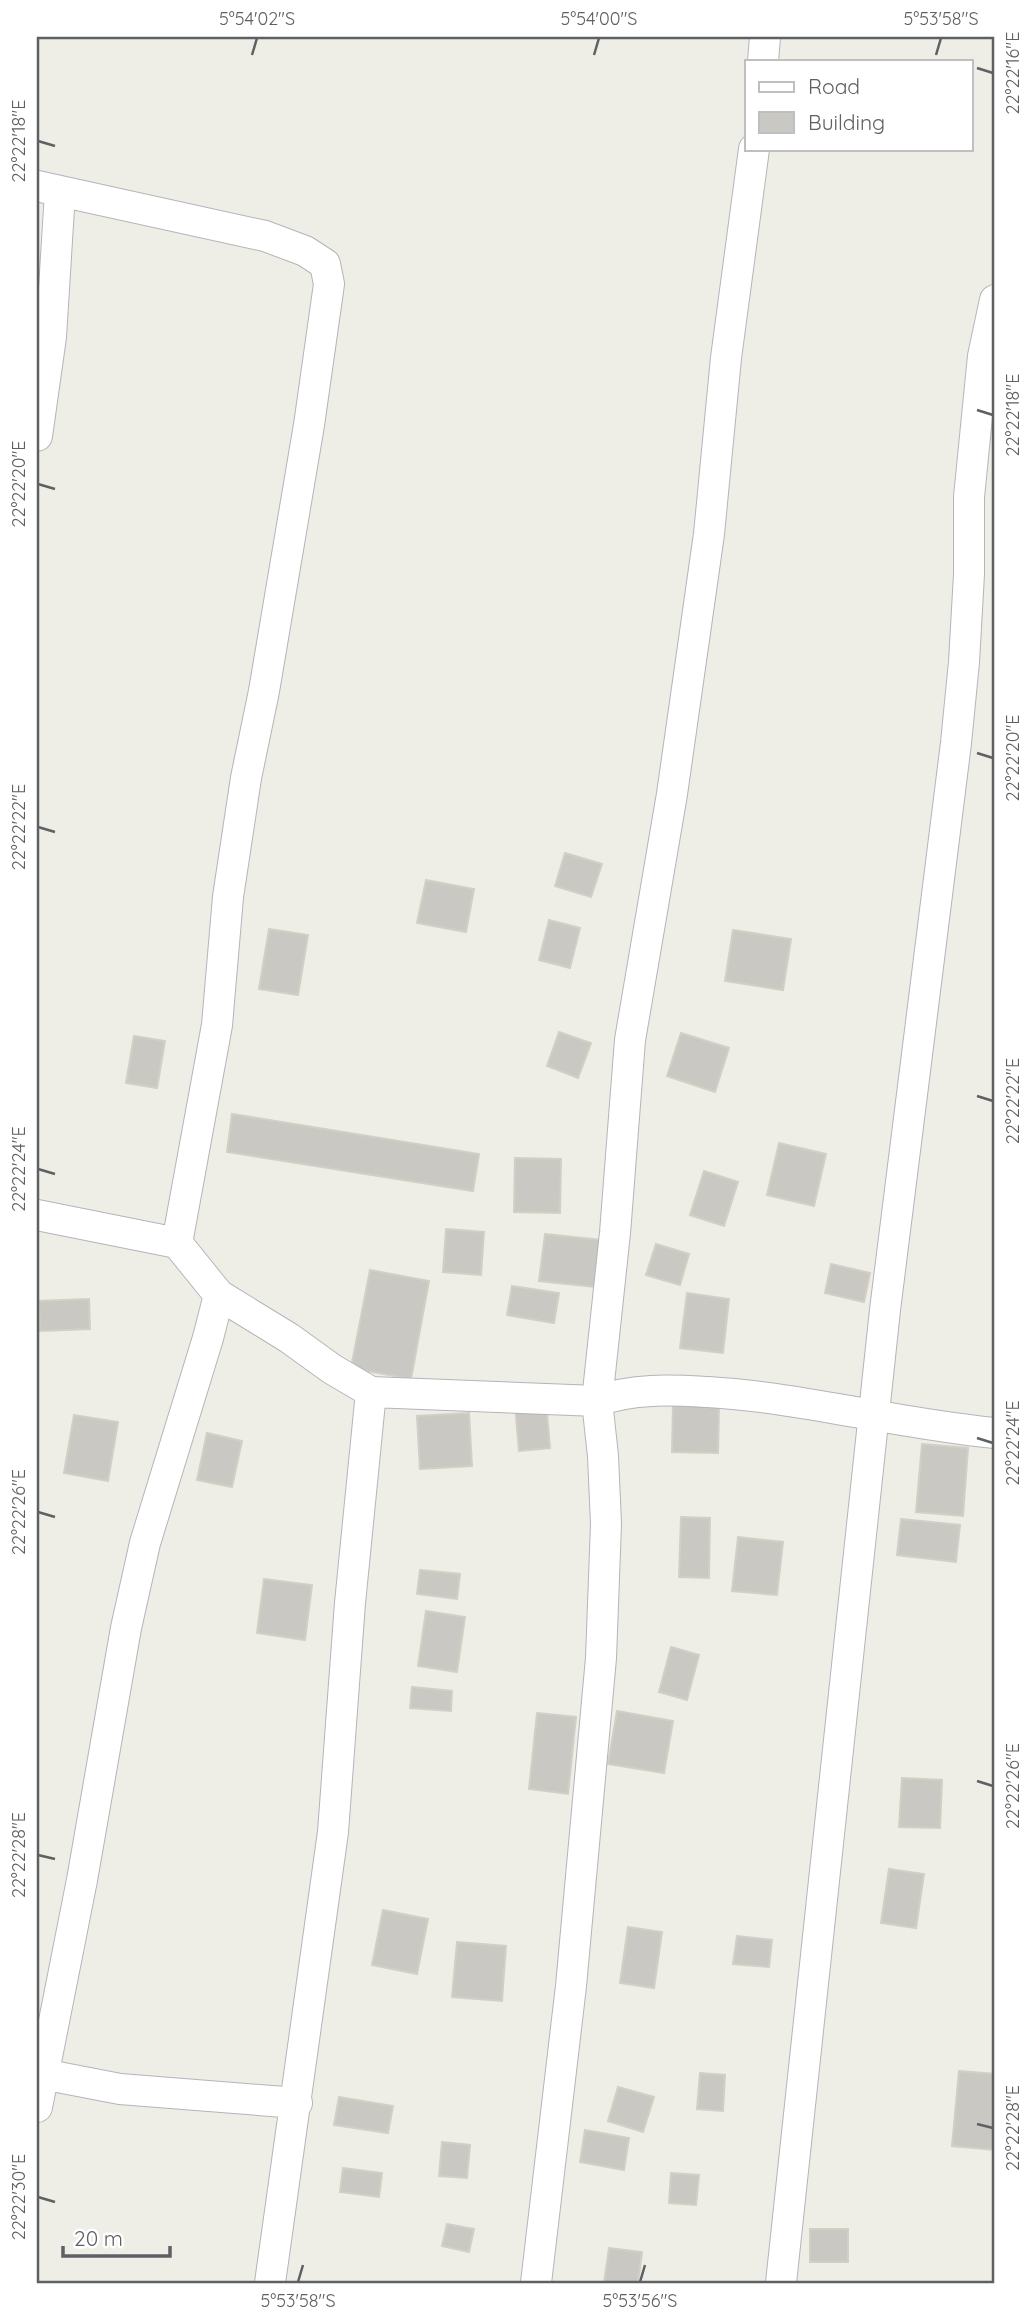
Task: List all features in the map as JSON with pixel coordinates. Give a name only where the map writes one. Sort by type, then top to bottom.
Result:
[{"type":"street","points":[[763,60],[765,37]]},
{"type":"street","points":[[536,2283],[570,2000],[601,1658],[606,1524],[597,1401],[615,1233],[631,1040],[672,794],[703,575],[726,358],[754,150]]},
{"type":"street","points":[[37,436],[51,337],[48,189],[265,236],[305,251],[325,264],[329,284],[309,425],[264,691],[246,778],[228,897],[217,1026],[177,1243]]},
{"type":"street","points":[[781,2283],[884,1310],[956,743],[969,574],[969,497],[983,356],[995,300]]},
{"type":"street","points":[[37,1215],[177,1243],[219,1295],[371,1392],[597,1401],[622,1392],[666,1390],[736,1394],[995,1433]]},
{"type":"street","points":[[37,2107],[39,2074],[61,1992],[126,1628],[145,1543],[219,1295]]},
{"type":"street","points":[[270,2283],[333,1832],[350,1603],[371,1392]]},
{"type":"street","points":[[39,2074],[120,2089],[297,2103]]},
{"type":"building","points":[[565,853],[602,864],[591,897],[555,886]]},
{"type":"building","points":[[426,880],[474,889],[466,932],[417,923]]},
{"type":"building","points":[[549,920],[580,928],[570,968],[539,960]]},
{"type":"building","points":[[269,929],[308,935],[298,995],[259,989]]},
{"type":"building","points":[[733,930],[791,939],[783,990],[725,981]]},
{"type":"building","points":[[559,1032],[591,1043],[578,1078],[547,1066]]},
{"type":"building","points":[[681,1033],[729,1048],[715,1092],[667,1076]]},
{"type":"building","points":[[134,1036],[165,1041],[157,1088],[126,1083]]},
{"type":"building","points":[[232,1114],[479,1154],[473,1191],[227,1152]]},
{"type":"building","points":[[779,1143],[826,1154],[814,1206],[767,1195]]},
{"type":"building","points":[[515,1158],[561,1159],[560,1213],[514,1212]]},
{"type":"building","points":[[704,1171],[738,1182],[724,1226],[690,1215]]},
{"type":"building","points":[[446,1229],[484,1232],[481,1275],[443,1272]]},
{"type":"building","points":[[545,1234],[601,1240],[595,1287],[539,1281]]},
{"type":"building","points":[[656,1244],[689,1254],[680,1285],[646,1275]]},
{"type":"building","points":[[831,1264],[870,1273],[864,1302],[825,1293]]},
{"type":"building","points":[[370,1270],[429,1281],[411,1379],[351,1368]]},
{"type":"building","points":[[512,1286],[559,1293],[554,1323],[507,1315]]},
{"type":"building","points":[[687,1293],[729,1299],[723,1353],[680,1348]]},
{"type":"building","points":[[89,1299],[90,1329],[40,1331],[39,1301]]},
{"type":"building","points":[[546,1402],[550,1448],[519,1451],[515,1405]]},
{"type":"building","points":[[673,1405],[719,1405],[718,1453],[672,1452]]},
{"type":"building","points":[[469,1413],[472,1466],[420,1469],[417,1416]]},
{"type":"building","points":[[74,1415],[118,1422],[108,1481],[64,1473]]},
{"type":"building","points":[[207,1433],[242,1441],[232,1487],[197,1480]]},
{"type":"building","points":[[922,1444],[968,1448],[963,1516],[916,1512]]},
{"type":"building","points":[[681,1517],[710,1518],[709,1578],[679,1577]]},
{"type":"building","points":[[901,1519],[960,1525],[956,1562],[897,1555]]},
{"type":"building","points":[[738,1537],[783,1542],[777,1595],[732,1591]]},
{"type":"building","points":[[420,1570],[460,1574],[457,1599],[417,1594]]},
{"type":"building","points":[[264,1579],[312,1585],[305,1640],[257,1633]]},
{"type":"building","points":[[426,1611],[465,1617],[457,1672],[418,1666]]},
{"type":"building","points":[[671,1647],[699,1655],[687,1700],[659,1692]]},
{"type":"building","points":[[412,1687],[452,1691],[451,1711],[410,1708]]},
{"type":"building","points":[[617,1711],[673,1721],[664,1773],[608,1764]]},
{"type":"building","points":[[537,1713],[576,1717],[568,1794],[529,1789]]},
{"type":"building","points":[[902,1778],[942,1780],[940,1828],[899,1827]]},
{"type":"building","points":[[889,1869],[924,1874],[916,1928],[881,1923]]},
{"type":"building","points":[[383,1910],[428,1919],[417,1974],[372,1965]]},
{"type":"building","points":[[628,1927],[662,1932],[654,1988],[620,1983]]},
{"type":"building","points":[[737,1936],[772,1940],[769,1967],[733,1964]]},
{"type":"building","points":[[457,1942],[506,1946],[502,2001],[452,1997]]},
{"type":"building","points":[[959,2071],[995,2074],[995,2150],[952,2146]]},
{"type":"building","points":[[700,2073],[725,2075],[723,2111],[697,2109]]},
{"type":"building","points":[[618,2087],[654,2097],[643,2132],[608,2121]]},
{"type":"building","points":[[339,2097],[393,2106],[388,2133],[334,2125]]},
{"type":"building","points":[[585,2130],[629,2138],[624,2170],[580,2162]]},
{"type":"building","points":[[442,2142],[470,2145],[467,2178],[439,2176]]},
{"type":"building","points":[[343,2168],[382,2173],[379,2197],[340,2192]]},
{"type":"building","points":[[671,2173],[699,2175],[696,2205],[669,2203]]},
{"type":"building","points":[[447,2224],[474,2229],[469,2252],[442,2246]]},
{"type":"building","points":[[810,2229],[848,2229],[848,2262],[810,2262]]},
{"type":"building","points":[[609,2248],[642,2252],[638,2283],[604,2283]]}]
